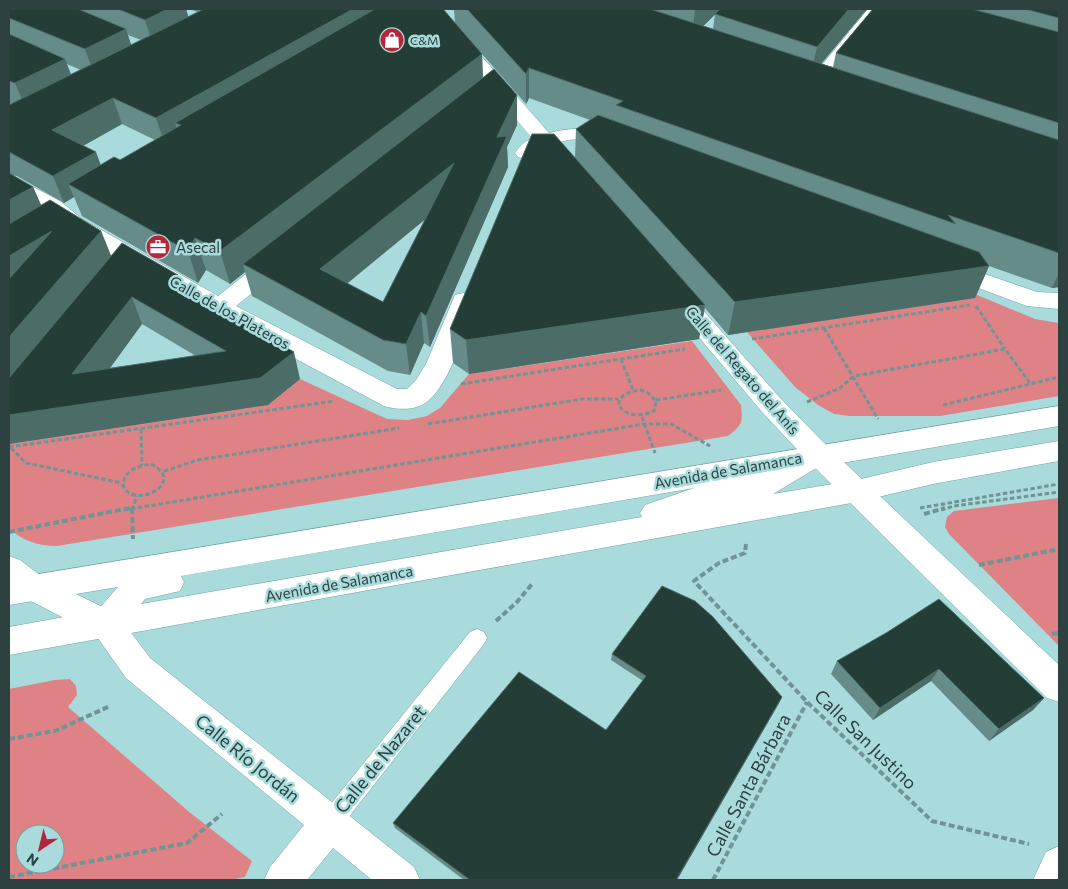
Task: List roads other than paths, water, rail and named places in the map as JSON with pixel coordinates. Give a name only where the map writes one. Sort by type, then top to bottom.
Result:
[{"type":"street","points":[[431,9],[491,90],[572,172]]},
{"type":"street","points":[[815,86],[882,10]]},
{"type":"street","points":[[797,80],[834,92]]},
{"type":"street","points":[[516,173],[527,150],[543,141],[584,134],[626,149]]},
{"type":"street","name":"Calle de los Plateros","points":[[9,182],[52,206],[64,216],[128,256],[393,399],[406,400],[441,385],[472,283]]},
{"type":"street","points":[[219,306],[290,250]]},
{"type":"street","points":[[114,276],[128,256]]},
{"type":"street","points":[[926,260],[1035,300],[1059,301]]},
{"type":"street","name":"Calle del Regato del Anís","points":[[667,284],[772,406],[819,455],[1059,688]]},
{"type":"street","name":"Avenida de Salamanca","points":[[17,594],[400,526],[1053,417]]},
{"type":"street","name":"Avenida de Salamanca","points":[[857,491],[919,455],[1018,436],[1053,417]]},
{"type":"street","name":"Avenida de Salamanca","points":[[9,641],[857,491],[933,473],[1059,451]]},
{"type":"street","name":"Avenida de Salamanca","points":[[572,541],[699,498],[762,487],[819,455]]},
{"type":"street","name":"Avenida de Salamanca","points":[[106,624],[136,587],[310,558],[400,526]]},
{"type":"street","points":[[9,569],[17,594],[106,624]]},
{"type":"street","name":"Calle Río Jordán","points":[[106,624],[138,668],[329,824],[401,880]]},
{"type":"street","name":"Calle de Nazaret","points":[[283,880],[329,824]]},
{"type":"street","points":[[1049,856],[1052,880]]},
{"type":"lane","name":"Calle de Nazaret","points":[[329,824],[477,638]]},
{"type":"place","name":"C&M","points":[[392,40]]},
{"type":"place","name":"Asecal","points":[[158,247]]}]
